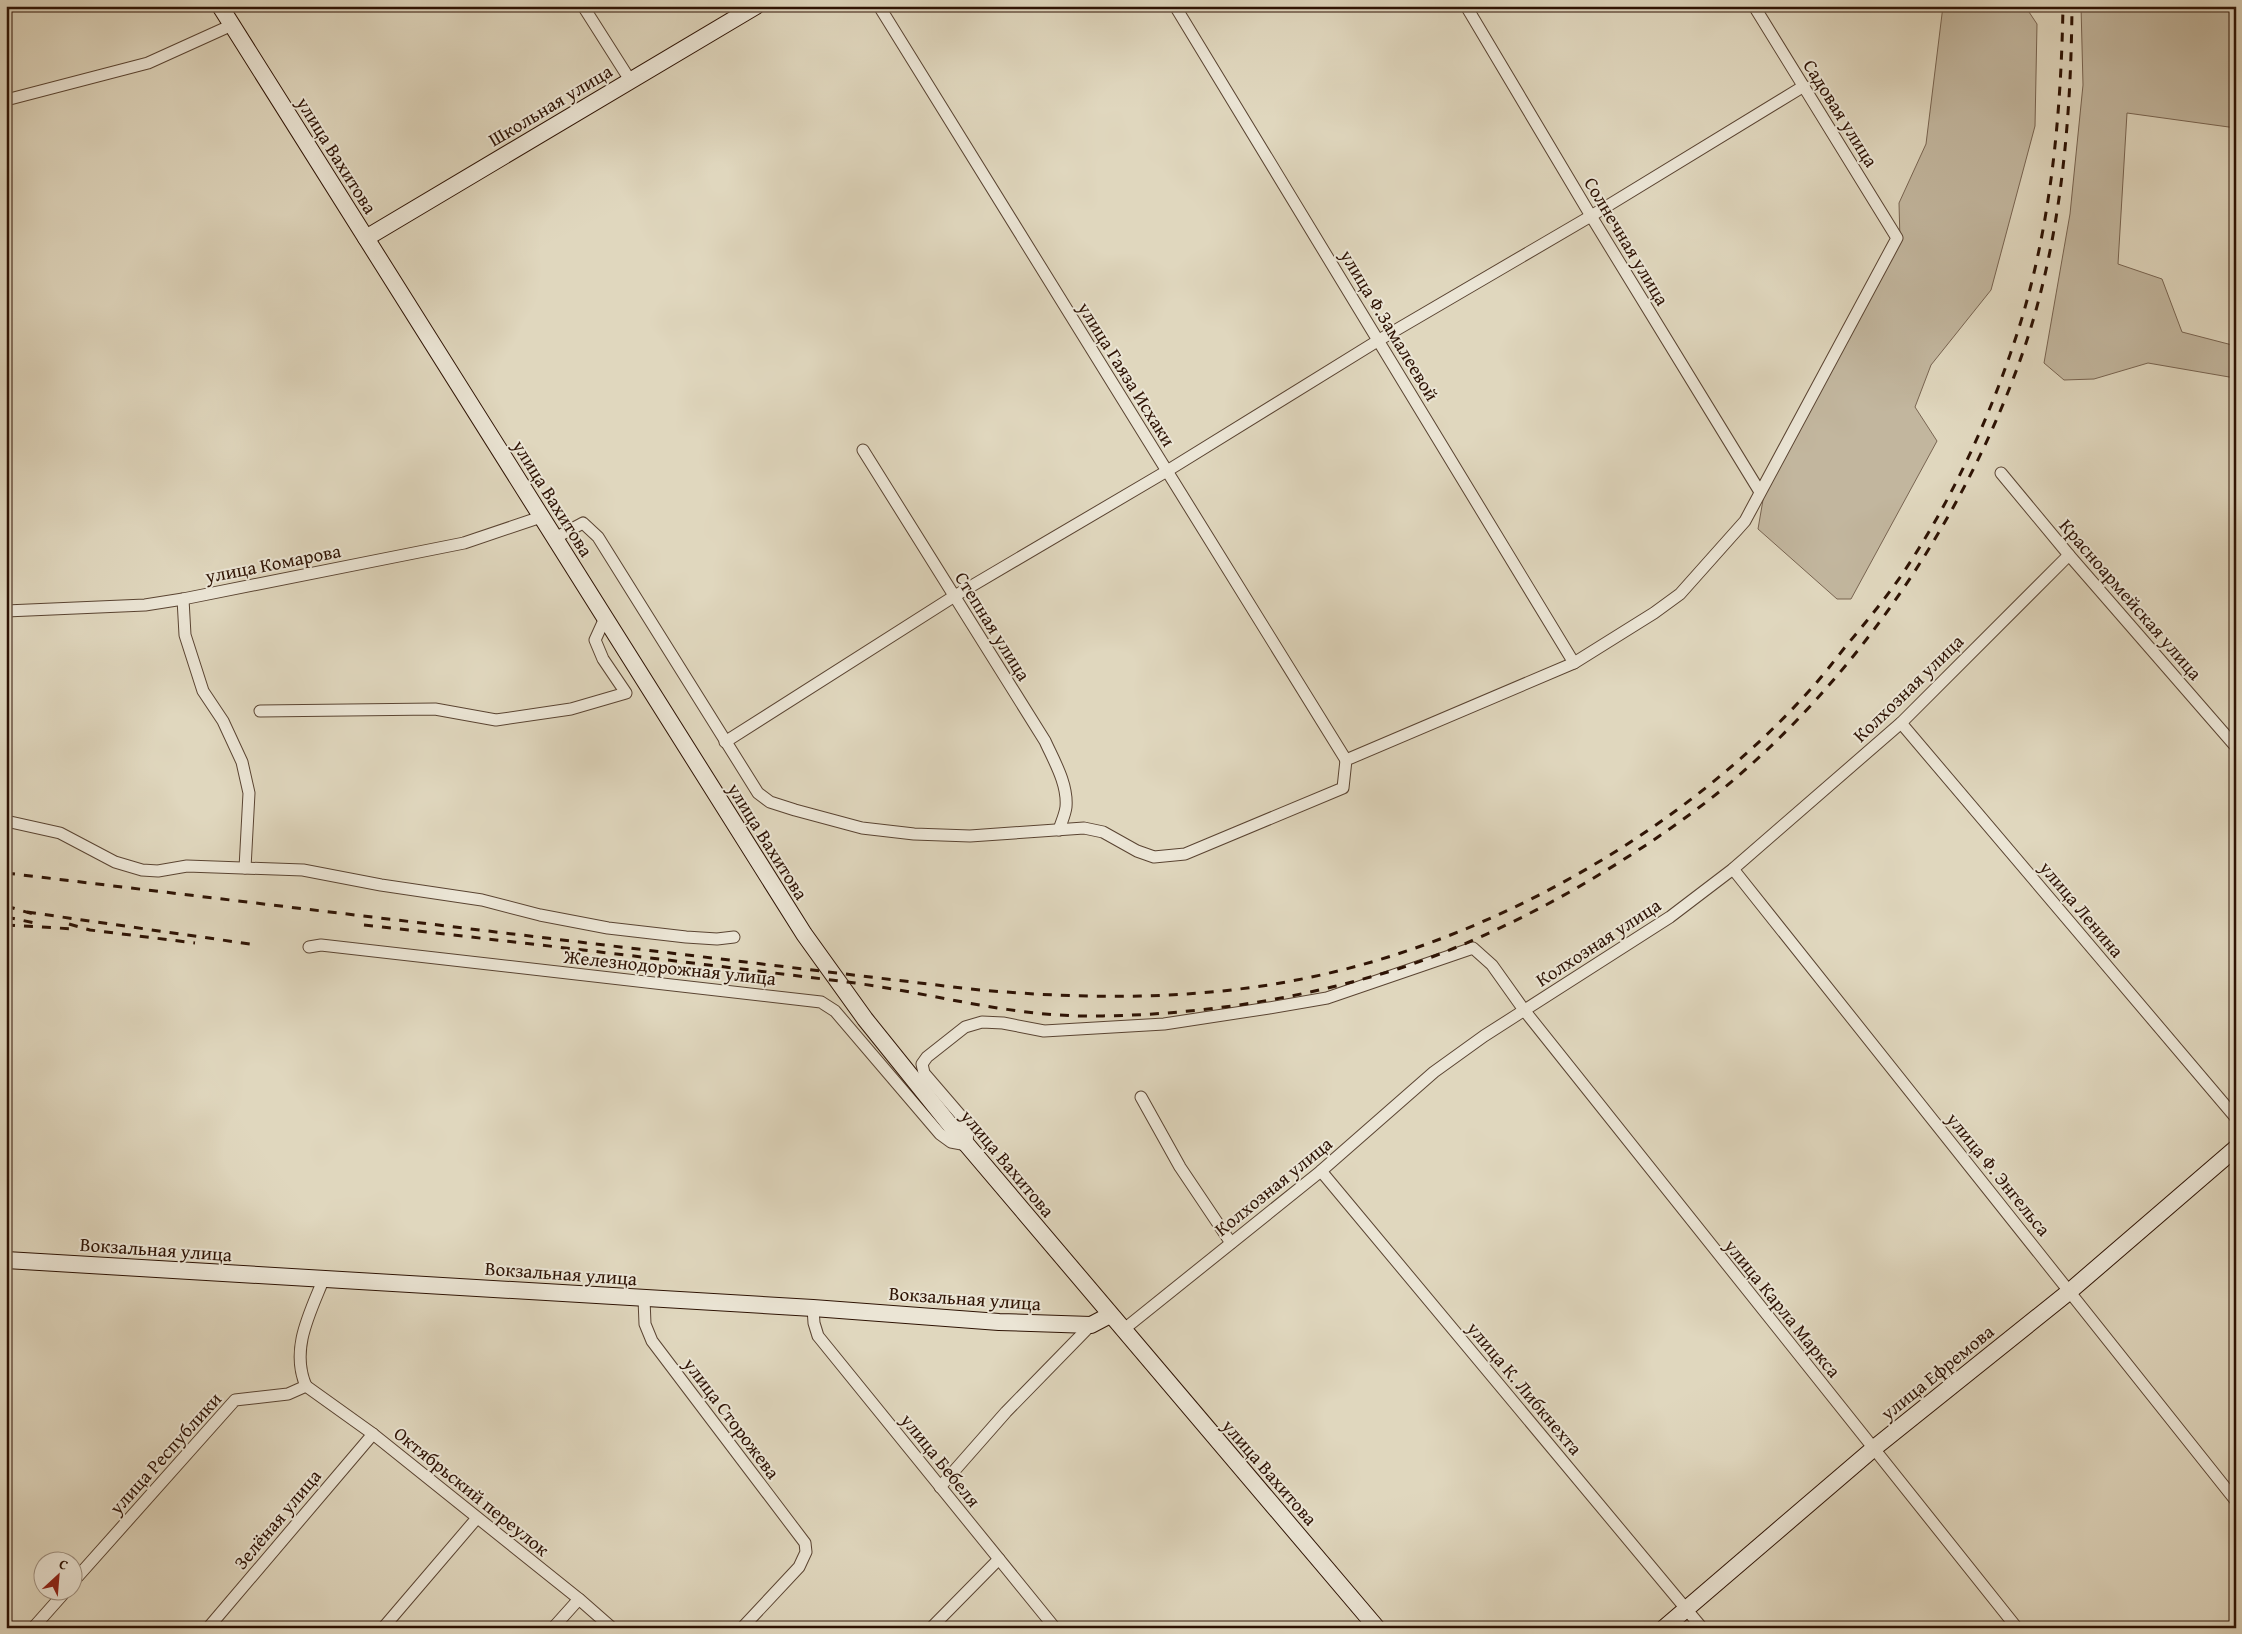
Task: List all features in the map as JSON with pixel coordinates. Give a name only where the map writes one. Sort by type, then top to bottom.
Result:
[{"type":"street","name":"улица Вахитова","points":[[220,6],[823,962],[865,1019],[967,1145],[1377,1628]]},
{"type":"street","points":[[583,6],[630,80]]},
{"type":"street","name":"Школьная улица","points":[[366,238],[756,6]]},
{"type":"street","name":"улица Гаяза Исхаки","points":[[879,6],[1346,760]]},
{"type":"street","name":"улица Ф.Замалеевой","points":[[1175,6],[1574,663]]},
{"type":"street","name":"Солнечная улица","points":[[1466,6],[1590,216],[1760,492]]},
{"type":"street","name":"Садовая улица","points":[[1754,6],[1896,238],[1760,492]]},
{"type":"street","points":[[6,100],[148,63],[232,25]]},
{"type":"street","points":[[725,742],[953,597],[1167,472],[1379,340],[1590,216],[1804,86]]},
{"type":"street","name":"Степная улица","points":[[863,450],[1044,741],[1057,766],[1064,788],[1066,807],[1059,830]]},
{"type":"street","name":"Красноармейская улица","points":[[2001,473],[2069,555],[2236,747]]},
{"type":"street","points":[[555,538],[583,523],[598,537],[758,793],[770,802],[862,828],[914,834],[970,836],[1084,828],[1103,832],[1137,851],[1154,857],[1185,854],[1343,788],[1346,760],[1574,663],[1654,613],[1680,594],[1745,521],[1760,492]]},
{"type":"street","name":"улица Комарова","points":[[6,611],[145,605],[183,599],[464,543],[542,517]]},
{"type":"street","name":"Колхозная улица","points":[[1123,1330],[1321,1171],[1434,1072],[1524,1010],[1670,917],[1734,869],[1901,723],[2069,555]]},
{"type":"street","points":[[183,599],[185,635],[203,691],[223,721],[242,762],[249,793],[245,868]]},
{"type":"street","points":[[260,711],[435,709],[496,720],[570,709],[605,701],[626,693],[603,659],[595,640],[605,618]]},
{"type":"street","name":"улица Ленина","points":[[1901,723],[2236,1118]]},
{"type":"street","points":[[6,821],[60,833],[115,862],[142,870],[158,871],[187,866],[303,870],[482,900],[540,915],[608,928],[717,939],[734,936]]},
{"type":"street","name":"улица Ф. Энгельса","points":[[1734,869],[2236,1501]]},
{"type":"street","name":"Железнодорожная улица","points":[[309,948],[321,944],[821,1002],[835,1011],[940,1134],[951,1142],[967,1145]]},
{"type":"street","name":"улица Карла Маркса","points":[[967,1145],[968,1127],[924,1072],[922,1064],[927,1057],[965,1027],[982,1022],[1003,1023],[1044,1031],[1164,1024],[1260,1010],[1327,998],[1472,948],[1492,965],[1524,1010],[2017,1628]]},
{"type":"street","points":[[1141,1097],[1180,1167],[1231,1244]]},
{"type":"street","name":"улица Ефремова","points":[[1664,1628],[1873,1449],[2070,1291],[2236,1148]]},
{"type":"street","name":"улица К. Либкнехта","points":[[1321,1171],[1702,1628]]},
{"type":"street","name":"Вокзальная улица","points":[[6,1260],[813,1308],[999,1322],[1091,1325],[1110,1315]]},
{"type":"street","points":[[306,1386],[300,1373],[299,1358],[303,1330],[324,1278]]},
{"type":"street","name":"улица Сторожева","points":[[644,1299],[645,1324],[652,1341],[805,1543],[806,1552],[798,1567],[742,1628]]},
{"type":"street","name":"улица Бебеля","points":[[813,1308],[814,1323],[818,1336],[1055,1628]]},
{"type":"street","points":[[940,1487],[1006,1412],[1091,1325]]},
{"type":"street","name":"Октябрьский переулок","points":[[306,1386],[373,1434],[579,1599],[612,1628]]},
{"type":"street","name":"улица Республики","points":[[82,1572],[236,1400],[288,1394],[306,1386]]},
{"type":"street","name":"Зелёная улица","points":[[208,1628],[373,1434]]},
{"type":"street","points":[[384,1628],[477,1518]]},
{"type":"street","points":[[931,1628],[999,1559]]},
{"type":"street","points":[[553,1628],[579,1599]]},
{"type":"street","points":[[33,1628],[56,1602]]},
{"type":"shaded area","points":[[1943,6],[2025,6],[2037,24],[2035,126],[1991,290],[1931,365],[1915,407],[1937,441],[1851,599],[1837,599],[1758,529],[1764,494],[1900,241],[1899,203],[1926,144]]},
{"type":"shaded area","points":[[2081,6],[2236,6],[2236,128],[2127,113],[2118,264],[2162,279],[2182,332],[2236,346],[2235,378],[2148,363],[2094,379],[2064,380],[2044,363],[2070,214],[2083,85]]},
{"type":"railway","points":[[6,873],[970,989],[1058,995],[1146,996],[1190,994],[1277,984],[1321,975],[1388,957],[1455,933],[1522,904],[1586,869],[1648,831],[1706,788],[1760,741],[1809,691],[1876,610],[1903,573],[1951,492],[1979,435],[2013,346],[2026,305],[2045,221],[2051,178],[2060,92],[2063,6]]},
{"type":"railway","points":[[364,925],[847,982],[997,1008],[1057,1015],[1088,1016],[1169,1013],[1209,1009],[1329,988],[1407,966],[1450,950],[1555,900],[1612,867],[1667,831],[1719,792],[1769,748],[1816,699],[1861,647],[1939,533],[1972,473],[2000,411],[2024,349],[2037,308],[2047,266],[2062,180],[2069,93],[2072,6]]},
{"type":"railway","points":[[6,906],[33,914]]},
{"type":"railway","points":[[27,912],[250,944]]},
{"type":"railway","points":[[6,917],[35,923]]},
{"type":"railway","points":[[69,924],[90,930],[195,943]]},
{"type":"railway","points":[[6,925],[75,929]]}]
